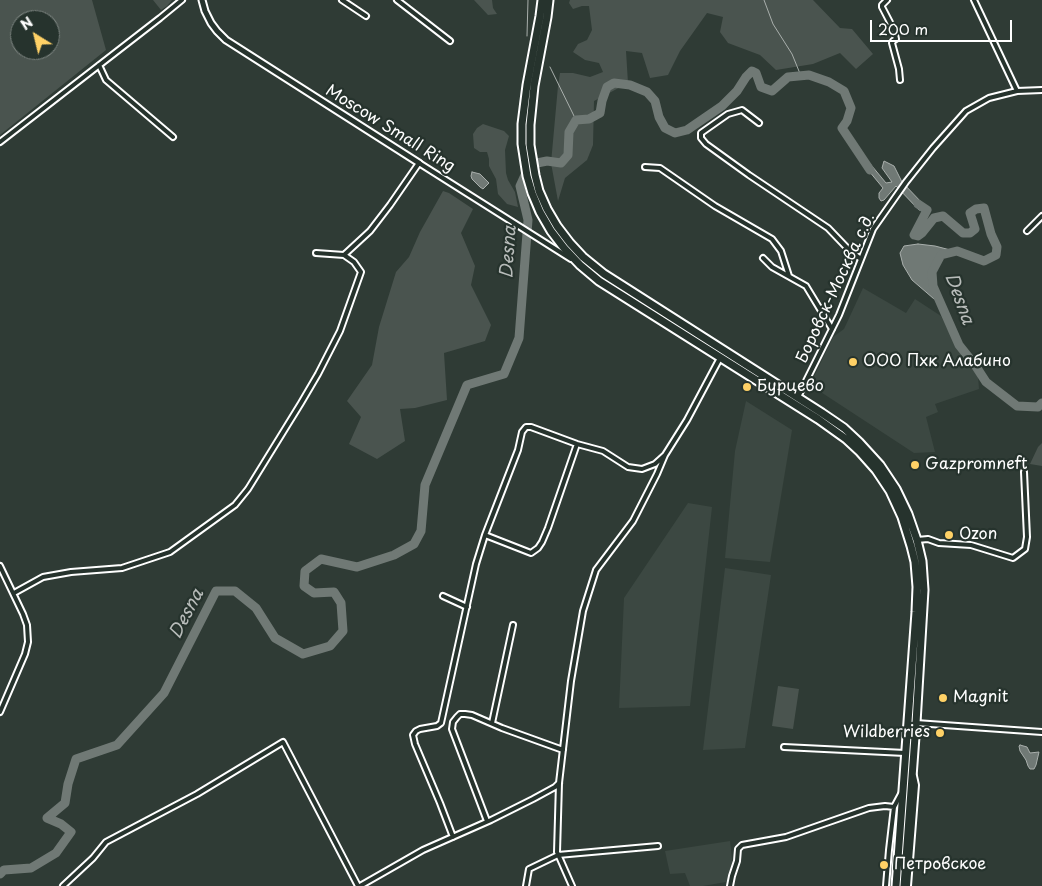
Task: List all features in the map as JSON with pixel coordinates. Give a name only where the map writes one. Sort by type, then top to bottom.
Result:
[{"type":"highway","points":[[526,125],[527,85],[542,0]]},
{"type":"highway","points":[[549,0],[522,144],[527,176],[540,212],[554,229],[604,274],[844,428],[880,465],[903,501],[917,540],[922,561],[924,590],[904,886]]},
{"type":"highway","points":[[554,229],[564,248],[580,265],[600,281],[818,419],[846,439],[876,470],[890,491],[912,546],[917,587],[896,886]]},
{"type":"street","points":[[0,142],[182,0]]},
{"type":"street","name":"Moscow Small Ring","points":[[202,0],[205,11],[214,28],[234,46],[580,265]]},
{"type":"street","points":[[342,0],[366,16]]},
{"type":"street","points":[[397,0],[450,41]]},
{"type":"street","points":[[887,0],[882,7],[894,30],[896,39],[892,43],[900,80]]},
{"type":"street","points":[[974,0],[1017,91],[1041,91]]},
{"type":"street","points":[[99,65],[106,80],[173,137]]},
{"type":"street","name":"Боровск-Москва с.д.","points":[[798,397],[839,315],[873,229],[906,182],[933,148],[966,112],[989,98],[1017,91]]},
{"type":"street","points":[[759,124],[742,110],[728,114],[701,133],[701,138],[706,144],[749,175],[828,228],[861,259]]},
{"type":"street","points":[[344,255],[370,231],[419,163]]},
{"type":"street","points":[[645,167],[660,168],[714,206],[772,240],[781,251],[789,276]]},
{"type":"street","points":[[1027,231],[1042,216]]},
{"type":"street","points":[[14,593],[43,578],[71,572],[122,568],[170,552],[234,505],[248,489],[318,374],[340,331],[361,272],[354,262],[344,255],[316,253]]},
{"type":"street","points":[[763,258],[772,267],[806,286],[832,329]]},
{"type":"street","points":[[572,886],[558,855],[559,782],[571,681],[583,611],[596,570],[633,521],[665,455],[687,420],[720,358]]},
{"type":"street","points":[[453,837],[413,735],[420,729],[437,726],[441,723],[484,535],[518,450],[522,432],[526,427],[531,427],[577,444],[603,451],[628,467],[642,469],[655,464],[665,455]]},
{"type":"street","points":[[484,535],[531,553],[538,548],[548,528],[577,444]]},
{"type":"street","points":[[917,540],[928,539],[971,545],[1013,558],[1025,549],[1027,538],[1024,472]]},
{"type":"street","points":[[0,566],[27,625],[28,642],[25,654],[0,712]]},
{"type":"street","points":[[443,596],[467,607]]},
{"type":"street","points":[[492,723],[513,625]]},
{"type":"street","points":[[487,821],[452,729],[455,718],[460,714],[472,715],[563,750]]},
{"type":"street","points":[[916,723],[1042,732]]},
{"type":"street","points":[[63,886],[93,858],[106,842],[198,794],[283,742],[359,886],[405,860],[533,799],[559,782]]},
{"type":"street","points":[[784,747],[905,753]]},
{"type":"street","points":[[908,886],[916,784],[912,768]]},
{"type":"street","points":[[886,886],[894,807],[902,789]]},
{"type":"street","points":[[730,886],[738,848],[742,845],[786,837],[869,808],[894,807]]},
{"type":"street","points":[[526,886],[529,869],[558,855],[658,846]]},
{"type":"shaded area","points":[[0,0],[92,0],[106,50],[0,135]]},
{"type":"shaded area","points":[[153,0],[172,0],[161,10]]},
{"type":"shaded area","points":[[474,0],[492,0],[493,8],[497,14],[488,15]]},
{"type":"shaded area","points":[[570,0],[813,0],[840,28],[852,29],[873,54],[856,69],[840,53],[813,64],[776,70],[760,55],[728,43],[720,32],[723,17],[707,13],[680,51],[668,75],[650,78],[642,53],[626,51],[628,83],[594,101],[593,145],[587,160],[565,178],[558,201],[551,163],[560,73],[573,73],[590,77],[603,72],[599,63],[585,60],[573,52],[578,44],[587,40],[592,30],[589,6],[573,9],[569,3]]},
{"type":"shaded area","points":[[483,124],[504,131],[509,136],[505,150],[506,173],[515,192],[518,207],[507,204],[498,194],[496,179],[489,166],[487,152],[480,152],[474,148],[473,134]]},
{"type":"shaded area","points":[[867,160],[886,183],[892,182],[882,168],[884,161],[894,166],[902,182],[927,210],[919,210],[896,186],[881,201],[879,193],[883,188],[864,165],[864,161]]},
{"type":"shaded area","points":[[472,172],[480,174],[489,183],[483,189],[472,179]]},
{"type":"shaded area","points":[[443,191],[473,209],[461,233],[475,266],[471,285],[491,325],[485,341],[444,353],[447,400],[415,408],[400,409],[405,441],[377,459],[349,444],[361,417],[347,401],[372,365],[379,327],[396,272],[409,257],[420,232]]},
{"type":"shaded area","points":[[918,244],[958,252],[941,255],[932,272],[933,286],[941,305],[912,280],[903,265],[900,253],[904,246]]},
{"type":"shaded area","points":[[863,288],[906,313],[915,299],[941,316],[956,346],[978,376],[979,389],[935,404],[938,412],[926,417],[935,452],[914,453],[810,385],[833,337],[844,329]]},
{"type":"shaded area","points":[[746,401],[792,430],[770,562],[725,558],[735,451]]},
{"type":"shaded area","points":[[1042,443],[1042,466],[1030,464],[1038,447]]},
{"type":"shaded area","points":[[688,503],[712,507],[690,706],[619,708],[624,598]]},
{"type":"shaded area","points":[[725,568],[771,575],[745,748],[703,750]]},
{"type":"shaded area","points":[[778,686],[799,689],[793,729],[772,726]]},
{"type":"shaded area","points":[[1020,745],[1027,747],[1030,753],[1039,752],[1034,769],[1030,769],[1028,766],[1020,751]]},
{"type":"shaded area","points":[[730,841],[733,868],[730,879],[726,882],[690,886],[685,873],[670,874],[665,851]]},
{"type":"waterway","points":[[527,36],[528,0]]},
{"type":"waterway","points":[[764,0],[773,24],[792,54],[801,76]]},
{"type":"waterway","points":[[550,67],[576,120]]},
{"type":"waterway","name":"Desna","points":[[0,874],[4,870],[31,868],[56,853],[71,832],[61,824],[47,818],[65,803],[68,784],[76,759],[117,745],[164,693],[216,591],[235,591],[256,608],[275,638],[303,654],[330,646],[343,631],[341,603],[334,592],[314,593],[304,586],[305,571],[321,559],[357,567],[394,555],[414,544],[421,531],[425,485],[467,385],[504,374],[519,338],[528,220],[520,186],[525,175],[537,163],[547,161],[561,163],[568,155],[569,132],[576,120],[589,119],[600,113],[607,87],[614,83],[630,85],[647,92],[655,101],[659,117],[665,128],[675,133],[687,130],[722,106],[737,91],[752,71],[756,73],[761,87],[772,91],[788,77],[809,75],[829,82],[844,91],[851,108],[847,121],[842,128],[870,170]]},
{"type":"waterway","name":"Desna","points":[[918,204],[927,210],[914,235],[918,236],[934,218],[943,216],[963,233],[970,233],[975,229],[970,213],[976,209],[984,208],[991,234],[997,247],[996,255],[984,261],[957,251],[941,255],[932,272],[933,286],[959,345],[986,382],[1017,406],[1038,407],[1042,403]]},
{"type":"place","name":"ООО Пхк Алабино","points":[[853,362]]},
{"type":"place","name":"Бурцево","points":[[747,387]]},
{"type":"place","name":"Gazpromneft","points":[[915,465]]},
{"type":"place","name":"Ozon","points":[[949,535]]},
{"type":"place","name":"Magnit","points":[[943,698]]},
{"type":"place","name":"Wildberries","points":[[940,733]]},
{"type":"place","name":"Петровское","points":[[884,865]]}]
